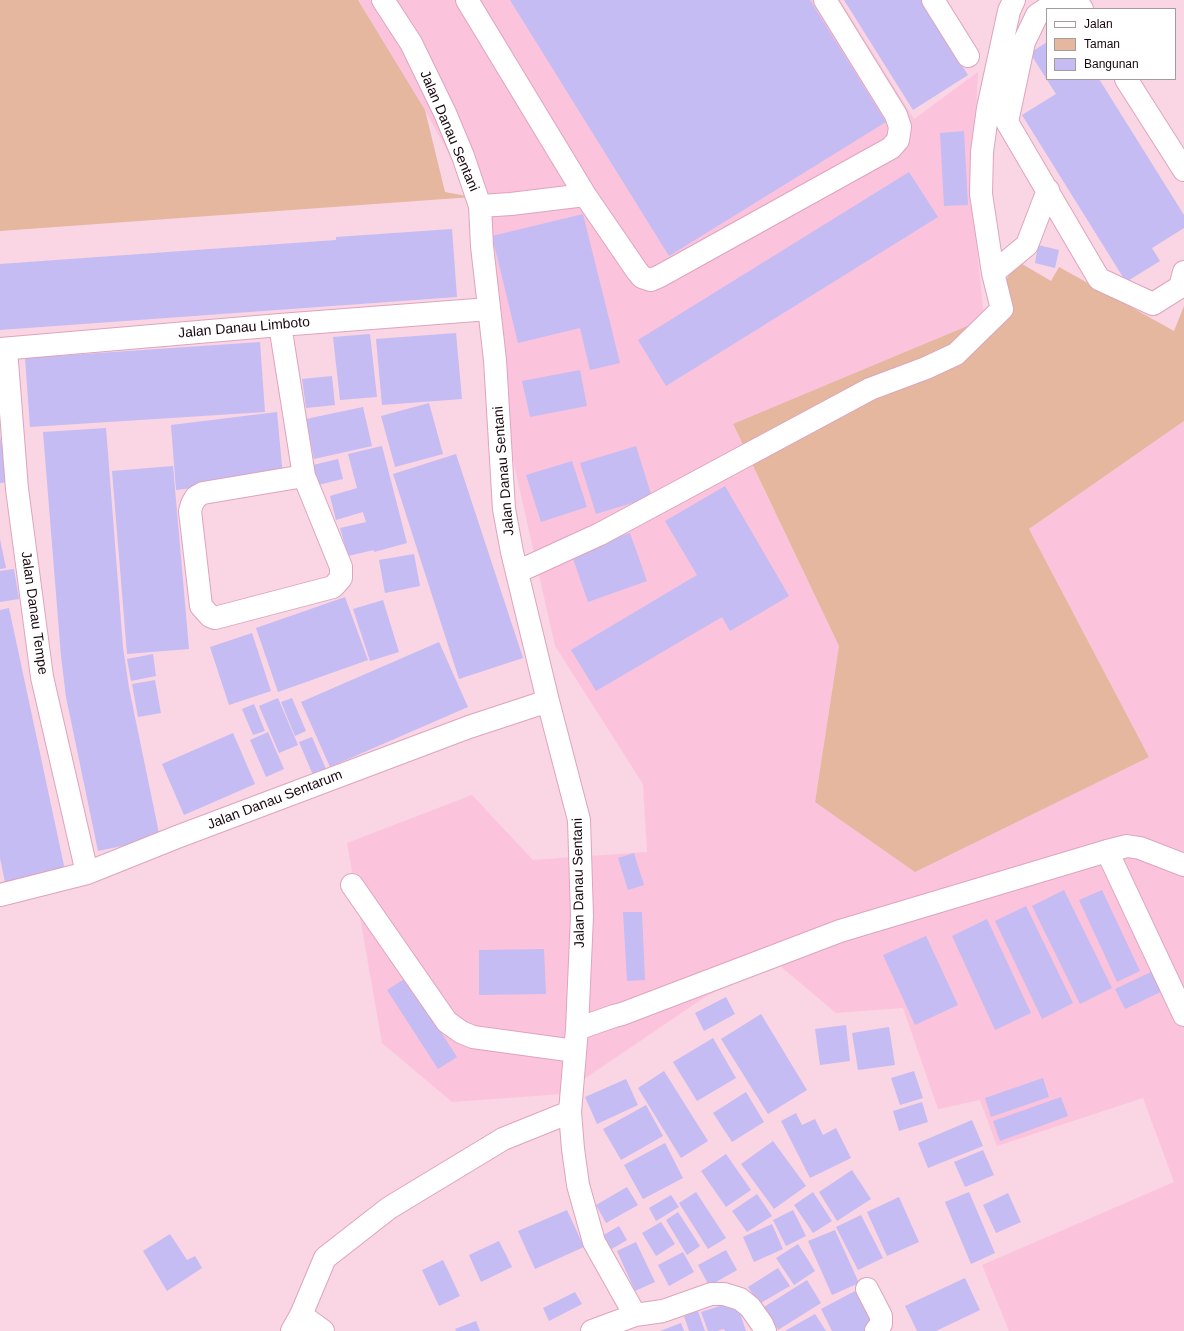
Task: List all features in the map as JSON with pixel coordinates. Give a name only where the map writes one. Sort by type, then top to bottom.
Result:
[{"type":"street","name":"Jalan Danau Sentani","points":[[383,0],[411,43],[445,113],[463,156],[480,206],[482,246],[495,360],[504,509],[512,552],[548,701],[579,820],[582,916],[577,1029],[570,1112],[578,1185],[594,1242],[635,1315]]},
{"type":"street","points":[[467,0],[585,195],[636,271],[642,277],[651,280],[891,148],[898,140],[900,127],[896,115],[825,0]]},
{"type":"street","points":[[933,0],[968,56]]},
{"type":"street","points":[[517,572],[600,534],[870,389],[926,368],[956,354],[1002,309],[993,273],[981,194],[982,152],[988,108],[1009,11],[1014,0]]},
{"type":"street","points":[[1048,8],[1060,0]]},
{"type":"street","points":[[1046,9],[1037,15],[1024,42],[1007,122],[1100,279],[1153,304],[1180,287],[1184,272]]},
{"type":"street","points":[[1127,80],[1184,170]]},
{"type":"street","points":[[993,273],[1027,245],[1048,190]]},
{"type":"street","points":[[480,206],[511,204],[585,195]]},
{"type":"street","name":"Jalan Danau Limboto","points":[[3,349],[489,309]]},
{"type":"street","points":[[280,325],[304,476],[341,567],[342,578],[333,587],[215,618],[210,616],[201,606],[190,511],[196,497],[203,493],[304,476]]},
{"type":"street","name":"Jalan Danau Tempe","points":[[3,349],[8,491],[42,677],[87,873]]},
{"type":"street","name":"Jalan Danau Sentarum","points":[[0,895],[87,873],[177,837],[469,727],[548,701]]},
{"type":"street","points":[[577,1029],[622,1014],[840,931],[1107,851],[1127,846],[1140,848],[1184,865]]},
{"type":"street","points":[[1107,851],[1184,1015]]},
{"type":"street","points":[[352,885],[447,1022],[461,1032],[473,1037],[575,1051]]},
{"type":"street","points":[[323,1331],[296,1323],[325,1258],[389,1208],[503,1139],[570,1112]]},
{"type":"street","points":[[867,1289],[881,1316],[881,1324],[876,1331]]},
{"type":"street","points":[[592,1331],[635,1315],[662,1311],[711,1294],[724,1294],[740,1299],[750,1307],[765,1331]]},
{"type":"shaded area","points":[[358,0],[840,0],[914,119],[978,72],[972,196],[984,319],[733,425],[839,646],[815,802],[1149,757],[1029,529],[1184,421],[1184,1331],[1009,1331],[982,1265],[1174,1182],[1143,1098],[997,1146],[980,1100],[938,1109],[903,1008],[836,1013],[773,960],[705,997],[562,1094],[452,1102],[382,1043],[347,843],[472,795],[533,860],[647,852],[643,784],[555,646],[504,420],[472,197],[425,110]]},
{"type":"green space","points":[[0,0],[358,0],[425,110],[445,192],[472,197],[0,231]]},
{"type":"green space","points":[[1017,261],[1051,281],[1059,267],[1174,331],[1184,306],[1184,421],[1029,529],[1149,757],[915,872],[815,802],[839,646],[733,424],[984,319]]},
{"type":"building","points":[[510,0],[810,0],[886,122],[669,256]]},
{"type":"building","points":[[844,0],[921,0],[968,75],[913,110]]},
{"type":"building","points":[[1046,43],[1046,78],[1030,53]]},
{"type":"building","points":[[1047,80],[1100,80],[1184,215],[1184,228],[1152,248],[1160,261],[1126,282],[1022,115],[1056,94]]},
{"type":"building","points":[[964,131],[968,205],[944,206],[940,133]]},
{"type":"building","points":[[909,172],[938,217],[666,386],[638,340]]},
{"type":"building","points":[[583,214],[620,363],[590,370],[580,328],[518,343],[492,236]]},
{"type":"building","points":[[452,229],[457,297],[0,330],[0,264],[336,240],[336,237]]},
{"type":"building","points":[[1038,245],[1059,250],[1055,268],[1035,263]]},
{"type":"building","points":[[456,333],[462,399],[382,405],[376,339]]},
{"type":"building","points":[[370,334],[377,397],[340,400],[333,337]]},
{"type":"building","points":[[260,342],[265,412],[30,427],[25,358]]},
{"type":"building","points":[[580,370],[587,406],[530,417],[522,381]]},
{"type":"building","points":[[332,376],[335,405],[306,408],[302,379]]},
{"type":"building","points":[[429,403],[443,454],[395,467],[381,416]]},
{"type":"building","points":[[363,407],[372,446],[314,459],[306,419]]},
{"type":"building","points":[[277,412],[283,477],[176,490],[171,425]]},
{"type":"building","points":[[106,428],[123,647],[129,688],[160,838],[98,851],[66,697],[61,656],[43,432]]},
{"type":"building","points":[[0,436],[9,482],[0,483]]},
{"type":"building","points":[[382,446],[407,543],[374,552],[374,550],[348,556],[340,528],[366,522],[363,512],[336,520],[330,496],[357,488],[348,454]]},
{"type":"building","points":[[636,446],[652,497],[596,514],[580,463]]},
{"type":"building","points":[[456,454],[523,658],[459,679],[393,474]]},
{"type":"building","points":[[338,459],[343,479],[318,485],[313,465]]},
{"type":"building","points":[[572,461],[587,507],[541,522],[526,475]]},
{"type":"building","points":[[173,466],[189,649],[127,654],[112,471]]},
{"type":"building","points":[[725,486],[789,596],[730,631],[722,617],[596,691],[571,650],[697,575],[665,521]]},
{"type":"building","points":[[630,533],[647,581],[588,602],[571,553]]},
{"type":"building","points":[[0,539],[6,568],[0,569]]},
{"type":"building","points":[[414,554],[420,586],[385,593],[379,560]]},
{"type":"building","points":[[14,569],[19,599],[0,602],[0,571]]},
{"type":"building","points":[[345,597],[368,660],[278,692],[256,628]]},
{"type":"building","points":[[383,600],[399,652],[370,661],[353,609]]},
{"type":"building","points":[[9,608],[66,875],[6,887],[0,858],[0,610]]},
{"type":"building","points":[[252,633],[271,691],[229,705],[210,647]]},
{"type":"building","points":[[439,642],[468,707],[330,767],[301,702]]},
{"type":"building","points":[[153,654],[156,676],[131,681],[127,659]]},
{"type":"building","points":[[155,680],[161,713],[138,717],[132,684]]},
{"type":"building","points":[[278,698],[298,745],[279,753],[259,706]]},
{"type":"building","points":[[292,698],[306,731],[295,736],[281,702]]},
{"type":"building","points":[[254,704],[265,731],[253,735],[242,709]]},
{"type":"building","points":[[268,732],[284,769],[266,777],[250,740]]},
{"type":"building","points":[[233,733],[255,784],[184,815],[162,764]]},
{"type":"building","points":[[312,737],[326,769],[313,775],[299,742]]},
{"type":"building","points":[[634,853],[644,885],[628,890],[618,858]]},
{"type":"building","points":[[1064,890],[1112,988],[1080,1004],[1032,906]]},
{"type":"building","points":[[1102,890],[1140,971],[1117,982],[1079,900]]},
{"type":"building","points":[[1026,906],[1073,1003],[1042,1019],[995,921]]},
{"type":"building","points":[[623,912],[642,912],[645,980],[627,981]]},
{"type":"building","points":[[987,919],[1031,1013],[995,1030],[952,936]]},
{"type":"building","points":[[926,936],[958,1005],[915,1025],[883,955]]},
{"type":"building","points":[[544,949],[546,994],[479,995],[479,950]]},
{"type":"building","points":[[1155,970],[1165,990],[1125,1009],[1115,989]]},
{"type":"building","points":[[406,978],[457,1057],[438,1069],[387,990]]},
{"type":"building","points":[[726,997],[735,1014],[704,1031],[695,1013]]},
{"type":"building","points":[[761,1014],[807,1090],[768,1114],[721,1039]]},
{"type":"building","points":[[846,1025],[850,1061],[820,1065],[815,1029]]},
{"type":"building","points":[[889,1027],[895,1065],[858,1070],[852,1033]]},
{"type":"building","points":[[713,1038],[736,1078],[697,1101],[673,1062]]},
{"type":"building","points":[[664,1071],[708,1141],[681,1158],[638,1088]]},
{"type":"building","points":[[914,1071],[923,1098],[900,1105],[891,1078]]},
{"type":"building","points":[[1043,1078],[1049,1097],[991,1117],[985,1098]]},
{"type":"building","points":[[626,1079],[638,1105],[597,1124],[585,1097]]},
{"type":"building","points":[[746,1092],[764,1122],[732,1142],[713,1113]]},
{"type":"building","points":[[1061,1097],[1068,1116],[1000,1141],[993,1121]]},
{"type":"building","points":[[922,1102],[928,1122],[899,1131],[893,1111]]},
{"type":"building","points":[[646,1105],[663,1136],[621,1160],[603,1129]]},
{"type":"building","points":[[796,1113],[802,1125],[815,1119],[823,1135],[836,1128],[851,1158],[810,1178],[781,1121]]},
{"type":"building","points":[[972,1120],[983,1146],[928,1168],[918,1143]]},
{"type":"building","points":[[773,1141],[806,1186],[774,1209],[741,1164]]},
{"type":"building","points":[[665,1143],[683,1178],[643,1199],[624,1165]]},
{"type":"building","points":[[983,1150],[994,1175],[965,1187],[954,1162]]},
{"type":"building","points":[[726,1154],[751,1190],[726,1207],[701,1171]]},
{"type":"building","points":[[852,1170],[871,1199],[837,1221],[819,1192]]},
{"type":"building","points":[[627,1187],[638,1205],[606,1223],[596,1205]]},
{"type":"building","points":[[696,1192],[726,1238],[708,1249],[679,1203]]},
{"type":"building","points":[[813,1192],[832,1221],[813,1233],[794,1205]]},
{"type":"building","points":[[969,1192],[995,1253],[971,1264],[945,1202]]},
{"type":"building","points":[[1008,1193],[1021,1222],[996,1233],[983,1205]]},
{"type":"building","points":[[757,1194],[772,1216],[747,1232],[732,1211]]},
{"type":"building","points":[[671,1195],[679,1207],[656,1221],[649,1208]]},
{"type":"building","points":[[899,1197],[919,1242],[887,1256],[867,1212]]},
{"type":"building","points":[[567,1210],[584,1247],[535,1269],[518,1231]]},
{"type":"building","points":[[793,1210],[806,1236],[786,1246],[773,1220]]},
{"type":"building","points":[[678,1212],[700,1246],[687,1255],[666,1220]]},
{"type":"building","points":[[861,1215],[883,1258],[858,1270],[836,1227]]},
{"type":"building","points":[[661,1222],[675,1244],[656,1256],[642,1233]]},
{"type":"building","points":[[772,1224],[783,1249],[754,1262],[743,1237]]},
{"type":"building","points":[[619,1226],[627,1240],[610,1250],[602,1236]]},
{"type":"building","points":[[835,1230],[859,1283],[832,1295],[808,1241]]},
{"type":"building","points":[[170,1234],[187,1260],[195,1256],[202,1268],[167,1291],[143,1251]]},
{"type":"building","points":[[499,1241],[512,1267],[481,1282],[469,1255]]},
{"type":"building","points":[[636,1242],[655,1282],[635,1291],[617,1251]]},
{"type":"building","points":[[798,1244],[815,1271],[794,1285],[776,1258]]},
{"type":"building","points":[[726,1250],[737,1270],[709,1286],[698,1265]]},
{"type":"building","points":[[683,1252],[694,1272],[669,1286],[658,1265]]},
{"type":"building","points":[[443,1260],[460,1296],[439,1306],[422,1270]]},
{"type":"building","points":[[778,1268],[790,1286],[759,1304],[748,1287]]},
{"type":"building","points":[[965,1278],[980,1310],[936,1331],[917,1331],[905,1306]]},
{"type":"building","points":[[807,1280],[821,1303],[778,1330],[764,1307]]},
{"type":"building","points":[[855,1291],[874,1326],[865,1331],[832,1331],[821,1309]]},
{"type":"building","points":[[575,1292],[582,1304],[549,1321],[543,1308]]},
{"type":"building","points":[[736,1301],[746,1331],[725,1331],[724,1329],[708,1331],[701,1312]]},
{"type":"building","points":[[698,1311],[705,1331],[689,1331],[684,1316]]},
{"type":"building","points":[[815,1314],[826,1331],[785,1331]]},
{"type":"building","points":[[476,1321],[480,1331],[456,1331],[455,1329]]},
{"type":"building","points":[[681,1323],[684,1331],[660,1331]]}]
